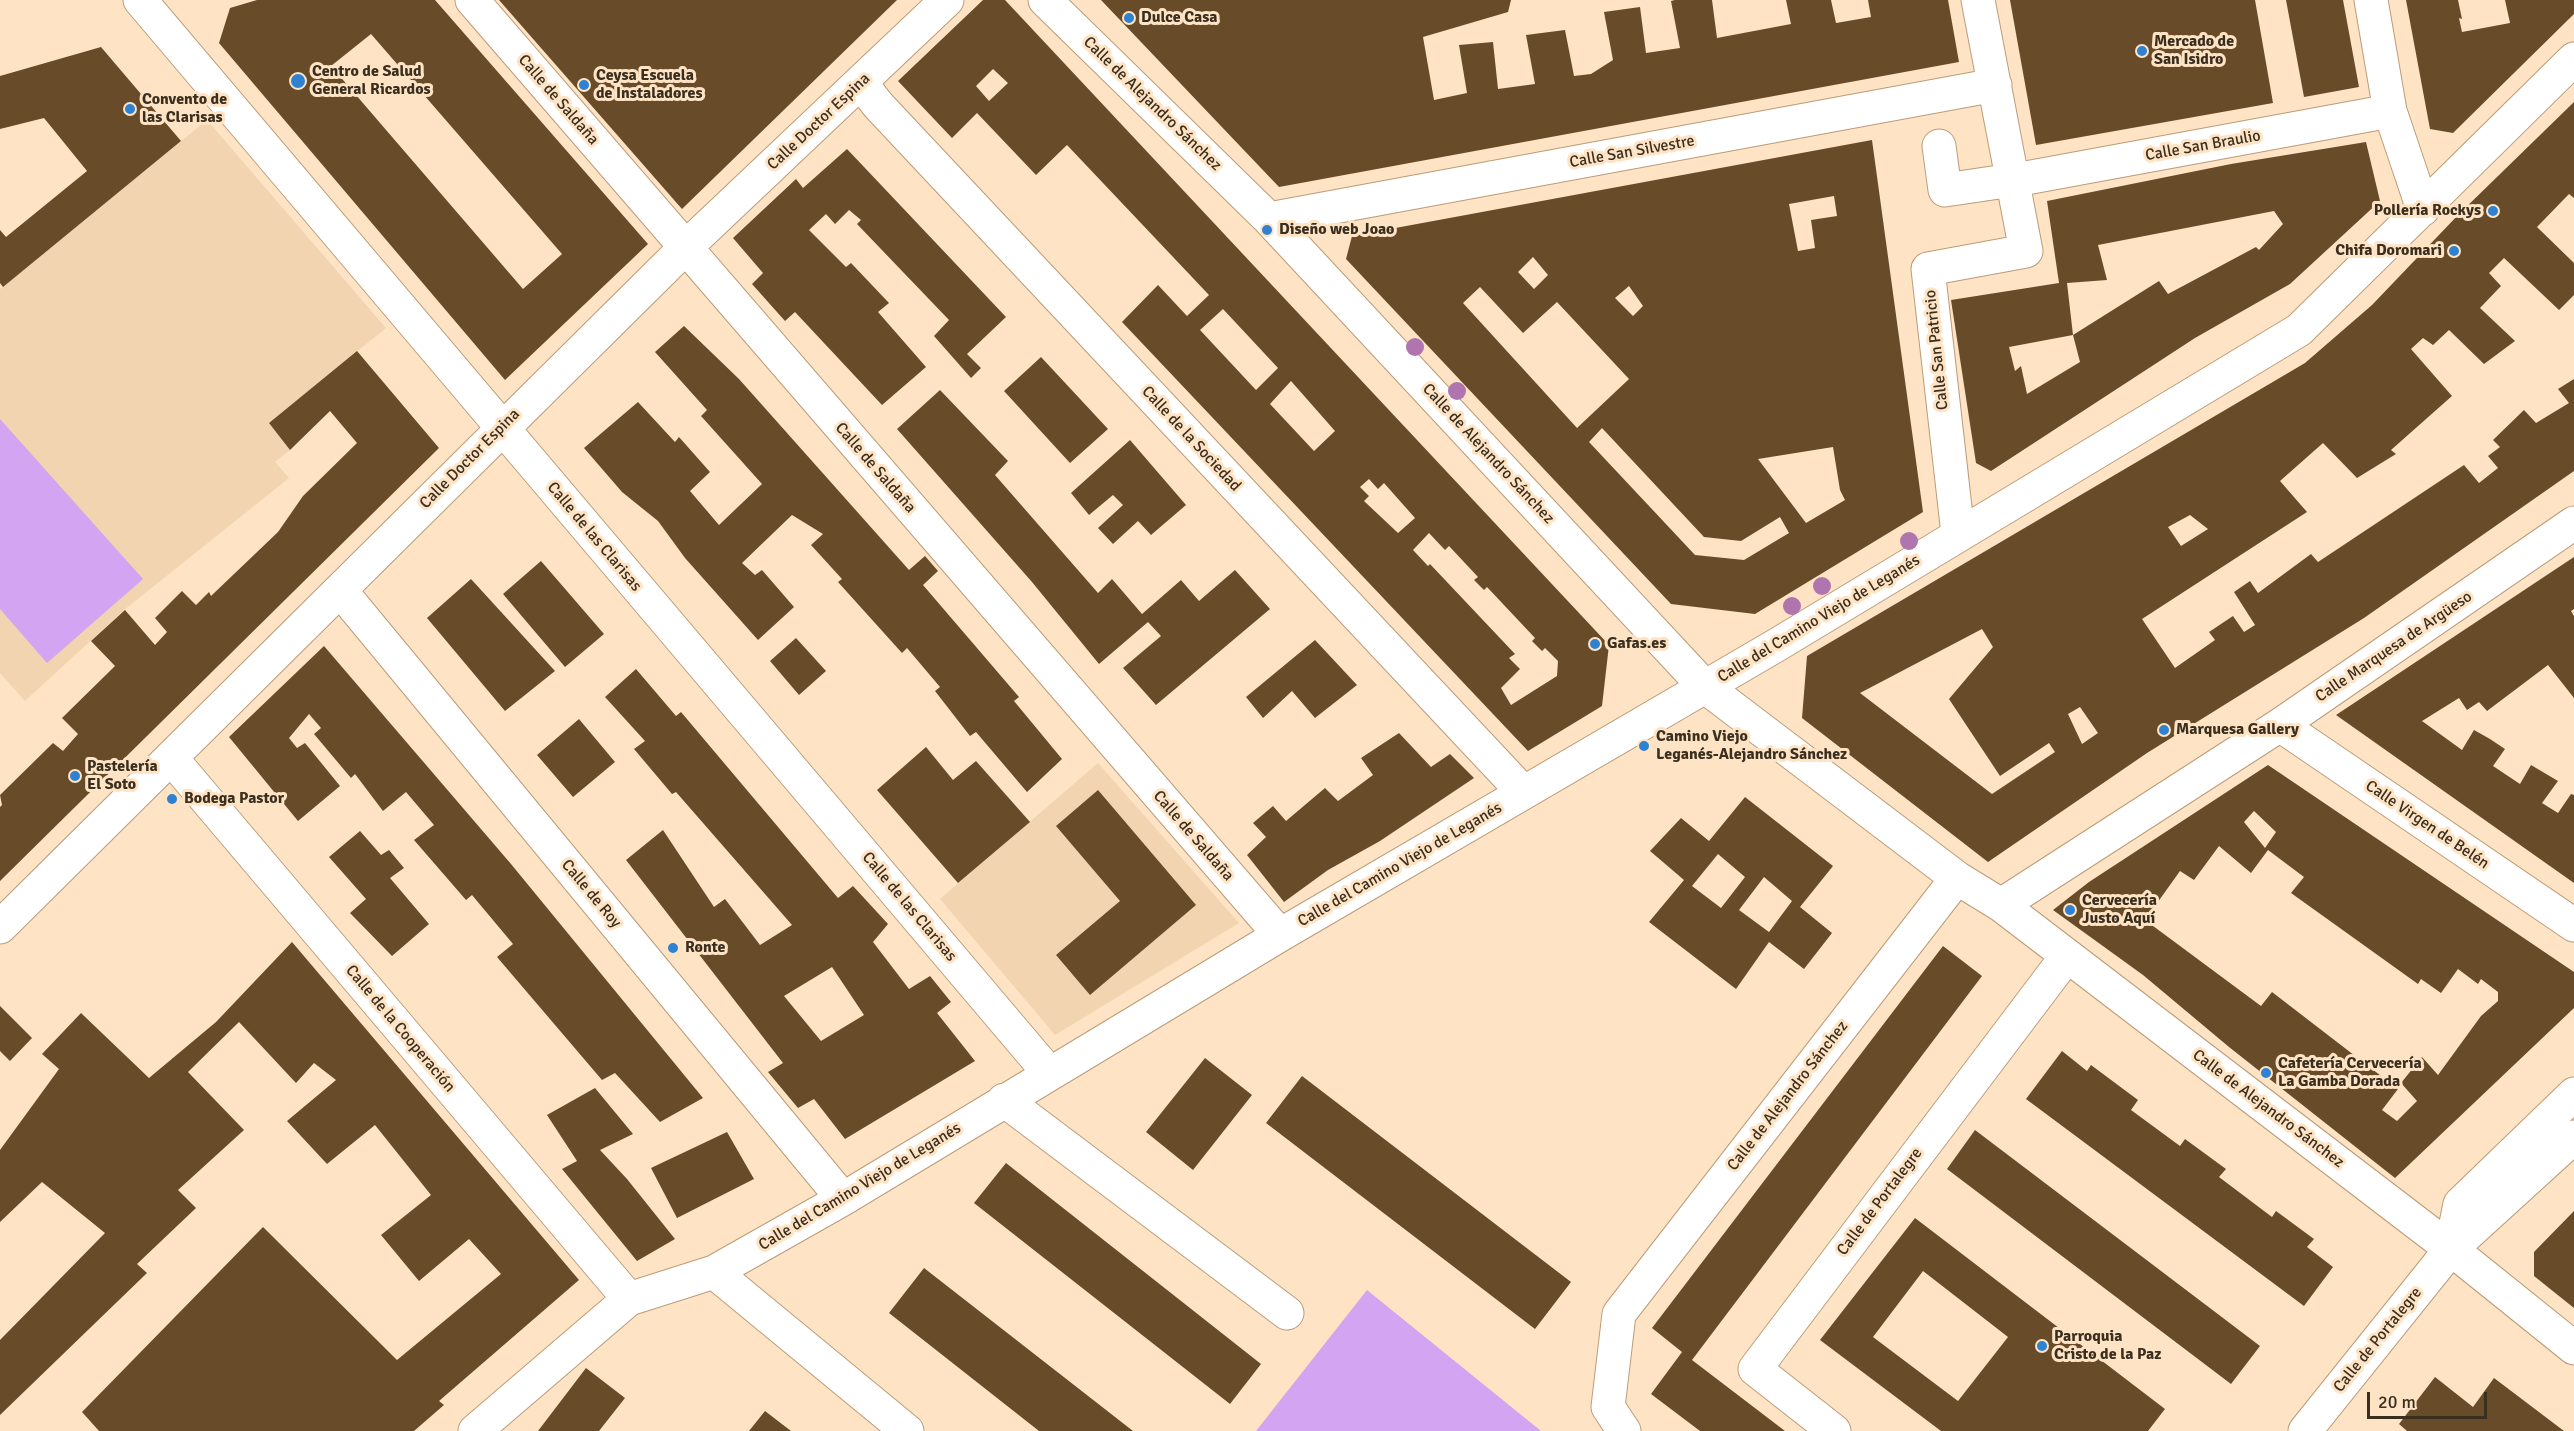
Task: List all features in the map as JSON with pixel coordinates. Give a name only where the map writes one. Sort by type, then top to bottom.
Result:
[{"type":"street","name":"Calle de las Clarisas","points":[[140,0],[1049,1073]]},
{"type":"street","name":"Calle de Saldaña","points":[[472,0],[1280,935]]},
{"type":"street","name":"Calle Doctor Espina","points":[[0,927],[172,759],[501,427],[684,248],[947,0]]},
{"type":"street","name":"Calle de Alejandro Sánchez","points":[[1046,0],[1269,219],[1704,687],[1957,878],[2001,905],[2451,1249],[2574,1348]]},
{"type":"street","name":"Calle San Patricio","points":[[1958,534],[1928,269],[2026,251],[2015,180],[1978,0]]},
{"type":"street","points":[[2371,0],[2390,111],[2423,209]]},
{"type":"street","name":"Calle del Camino Viejo de Leganés","points":[[475,1431],[629,1299],[714,1272],[843,1199],[1280,935],[1704,687],[2299,330],[2574,59]]},
{"type":"street","name":"Calle de la Sociedad","points":[[861,83],[878,105],[1523,792]]},
{"type":"street","name":"Calle San Silvestre","points":[[1269,219],[1995,85]]},
{"type":"street","name":"Calle San Braulio","points":[[1939,146],[1945,190],[2015,180],[2390,111]]},
{"type":"street","name":"Calle Marquesa de Argüeso","points":[[2001,905],[2280,725],[2574,524]]},
{"type":"street","name":"Calle de Roy","points":[[340,590],[843,1199]]},
{"type":"street","name":"Calle Virgen de Belén","points":[[2280,725],[2574,924]]},
{"type":"street","name":"Calle de la Cooperación","points":[[172,759],[629,1299]]},
{"type":"street","name":"Calle de Alejandro Sánchez","points":[[1624,1431],[1608,1407],[1619,1314],[1957,878]]},
{"type":"street","name":"Calle de Portalegre","points":[[1834,1431],[1755,1369],[2067,956]]},
{"type":"street","points":[[2451,1249],[2460,1204],[2574,1094]]},
{"type":"street","points":[[1004,1100],[1287,1313]]},
{"type":"street","name":"Calle de Portalegre","points":[[2305,1431],[2451,1249],[2574,1137]]},
{"type":"street","points":[[714,1272],[907,1431]]},
{"type":"shaded area","points":[[207,120],[386,328],[269,423],[290,450],[275,462],[289,478],[124,610],[25,701],[0,673],[0,289]]},
{"type":"shaded area","points":[[0,419],[143,579],[47,663],[0,609]]},
{"type":"shaded area","points":[[1098,763],[1239,923],[1055,1035],[940,899]]},
{"type":"shaded area","points":[[1367,1290],[1541,1431],[1256,1431]]},
{"type":"building","points":[[257,0],[435,0],[648,244],[505,380],[219,43],[230,8]],"holes":[[[371,34],[562,254],[523,289],[331,66]]]},
{"type":"building","points":[[499,0],[897,0],[682,209]]},
{"type":"building","points":[[983,0],[1005,0],[1609,645],[1602,706],[1528,751],[1122,322],[1158,285],[1187,316],[1209,295],[1067,145],[1036,175],[977,113],[952,138],[898,81]],"holes":[[[993,69],[1008,83],[989,101],[976,86]],[[1223,309],[1278,368],[1256,390],[1200,330]],[[1291,381],[1335,431],[1314,451],[1270,404]],[[1369,479],[1378,489],[1384,483],[1415,518],[1398,533],[1364,501],[1369,496],[1360,487]],[[1429,533],[1445,550],[1449,546],[1478,577],[1474,580],[1484,590],[1487,587],[1535,638],[1532,641],[1542,651],[1545,648],[1558,661],[1557,676],[1511,705],[1501,688],[1520,669],[1509,658],[1515,654],[1430,564],[1428,566],[1413,550]]]},
{"type":"building","points":[[1101,0],[1511,0],[1508,12],[1423,37],[1434,100],[1467,93],[1459,45],[1493,42],[1498,89],[1535,84],[1526,35],[1565,30],[1574,76],[1591,74],[1613,60],[1604,12],[1640,7],[1646,53],[1680,48],[1671,1],[1675,0],[1712,0],[1717,38],[1791,24],[1786,0],[1831,0],[1836,23],[1871,17],[1868,0],[1948,0],[1959,62],[1279,187]]},
{"type":"building","name":"Mercado de San Isidro","points":[[2010,0],[2255,0],[2273,103],[2036,145]]},
{"type":"building","points":[[2286,0],[2343,0],[2359,87],[2304,97]]},
{"type":"building","points":[[2406,0],[2458,0],[2462,32],[2510,23],[2505,0],[2574,0],[2574,14],[2453,133],[2430,129]]},
{"type":"building","points":[[101,47],[181,141],[3,287],[0,283],[0,230],[6,237],[87,171],[44,118],[0,129],[0,76]]},
{"type":"building","points":[[2574,102],[2574,198],[2569,194],[2537,227],[2574,263],[2574,295],[2559,310],[2504,258],[2489,273],[2501,286],[2480,308],[2515,341],[2484,364],[2449,330],[2433,345],[2423,338],[2411,349],[2452,396],[2391,450],[2396,454],[2357,478],[2323,443],[2280,481],[2307,512],[2142,619],[2175,668],[2215,640],[2209,632],[2233,616],[2244,632],[2255,625],[2234,592],[2250,581],[2258,593],[2311,554],[2318,562],[2464,465],[2479,483],[2498,468],[2488,456],[2500,447],[2493,440],[2524,410],[2536,423],[2569,403],[2558,389],[2574,379],[2574,471],[2364,618],[2147,753],[1988,862],[1802,718],[1807,656],[2305,363],[2372,305],[2459,214]],"holes":[[[2190,515],[2208,529],[2181,546],[2168,527]],[[1982,629],[1993,647],[1949,699],[2000,776],[2049,743],[2055,752],[1992,794],[1860,693]],[[2080,707],[2098,733],[2082,744],[2068,714]]]},
{"type":"building","points":[[1872,140],[1923,512],[1755,614],[1671,604],[1346,259],[1352,236]],"holes":[[[1834,196],[1837,216],[1811,220],[1815,248],[1798,251],[1789,204]],[[1533,257],[1548,275],[1534,289],[1518,272]],[[1629,286],[1643,306],[1633,316],[1615,298]],[[1480,287],[1523,333],[1557,302],[1629,379],[1577,428],[1463,303]],[[1602,428],[1704,537],[1741,541],[1780,517],[1789,533],[1744,560],[1695,555],[1589,442]],[[1833,447],[1840,490],[1845,500],[1806,523],[1758,459]]]},
{"type":"building","points":[[2366,142],[2380,201],[2290,284],[2195,338],[1991,471],[1976,463],[1951,300],[2059,283],[2047,201],[2231,164]],"holes":[[[2274,211],[2283,224],[2259,250],[2256,247],[2168,294],[2159,281],[2073,335],[2067,283],[2107,280],[2098,245]],[[2073,335],[2080,362],[2027,394],[2021,366],[2015,371],[2009,347]]]},
{"type":"building","points":[[847,149],[1006,317],[967,354],[981,368],[971,378],[934,336],[949,320],[857,224],[861,220],[849,210],[835,224],[826,214],[809,230],[846,267],[851,263],[889,303],[878,312],[926,367],[882,405],[795,312],[785,321],[752,284],[763,273],[733,238],[796,179],[803,188]]},
{"type":"building","points":[[684,326],[739,379],[909,570],[925,556],[938,571],[923,585],[1019,697],[1014,701],[1062,759],[1027,792],[976,732],[970,736],[935,691],[940,687],[907,648],[902,653],[838,582],[842,579],[811,545],[823,534],[792,515],[742,563],[755,575],[762,570],[794,607],[758,640],[685,558],[658,521],[622,492],[584,448],[638,402],[675,442],[679,437],[710,472],[690,491],[719,525],[762,484],[701,416],[707,410],[655,352]]},
{"type":"building","points":[[357,351],[439,448],[0,881],[0,807],[2,805],[0,795],[53,743],[63,751],[78,734],[62,718],[115,666],[91,641],[125,610],[155,645],[167,632],[155,618],[182,591],[196,605],[209,592],[211,596],[278,532],[303,496],[357,443],[330,411],[290,450],[269,423]]},
{"type":"building","points":[[1041,357],[1108,429],[1070,463],[1004,391]]},
{"type":"building","points":[[940,390],[1008,461],[995,475],[1098,593],[1112,579],[1142,614],[1181,580],[1199,601],[1235,570],[1270,609],[1156,705],[1123,668],[1161,636],[1148,622],[1099,664],[1032,582],[897,429]]},
{"type":"building","points":[[1130,440],[1186,505],[1151,535],[1138,521],[1113,544],[1098,528],[1123,505],[1113,495],[1089,515],[1071,493]]},
{"type":"building","points":[[2574,557],[2574,609],[2571,611],[2574,616],[2574,698],[2548,665],[2487,711],[2479,702],[2467,710],[2459,698],[2422,721],[2462,750],[2474,730],[2490,739],[2505,749],[2493,766],[2520,784],[2531,765],[2558,781],[2542,803],[2558,813],[2571,794],[2574,795],[2574,883],[2336,715]]},
{"type":"building","points":[[541,561],[604,634],[565,667],[503,594]]},
{"type":"building","points":[[471,579],[555,671],[505,711],[427,618]]},
{"type":"building","points":[[796,638],[826,671],[799,695],[770,661]]},
{"type":"building","points":[[1315,640],[1357,685],[1315,718],[1292,691],[1263,718],[1246,697]]},
{"type":"building","points":[[324,646],[511,864],[703,1098],[660,1122],[615,1073],[602,1080],[497,957],[513,944],[472,895],[466,900],[414,840],[434,825],[406,792],[383,811],[355,774],[351,778],[314,734],[321,728],[309,714],[289,738],[297,748],[305,743],[340,786],[298,821],[229,737]]},
{"type":"building","points":[[636,669],[676,716],[681,712],[838,898],[853,886],[888,924],[873,942],[909,989],[930,976],[951,1002],[937,1013],[975,1061],[845,1139],[814,1099],[798,1108],[768,1072],[783,1063],[626,860],[663,830],[714,907],[725,899],[760,945],[792,925],[676,792],[672,794],[634,749],[645,741],[605,697]],"holes":[[[832,967],[864,1015],[821,1041],[784,996]]]},
{"type":"building","points":[[579,719],[615,762],[573,797],[537,755]]},
{"type":"building","points":[[1399,733],[1431,767],[1450,754],[1474,778],[1380,841],[1328,870],[1284,902],[1247,855],[1266,837],[1253,823],[1273,806],[1286,821],[1325,788],[1338,801],[1373,775],[1361,758]]},
{"type":"building","points":[[926,747],[953,780],[976,761],[1030,822],[958,883],[877,790]]},
{"type":"building","points":[[2268,765],[2574,972],[2574,1008],[2395,1178],[2229,1047],[2143,975],[2053,910],[2089,882]],"holes":[[[2254,811],[2276,832],[2265,848],[2244,822]],[[2219,846],[2251,873],[2268,850],[2304,877],[2291,893],[2418,984],[2421,979],[2441,993],[2458,969],[2478,984],[2481,979],[2498,992],[2498,1001],[2481,1016],[2438,1075],[2422,1057],[2401,1083],[2417,1101],[2397,1121],[2382,1110],[2398,1089],[2272,992],[2261,1006],[2145,920],[2180,871],[2194,880]]]},
{"type":"building","points":[[1098,790],[1196,905],[1090,995],[1056,955],[1120,901],[1056,826]]},
{"type":"building","points":[[1745,797],[1833,866],[1800,907],[1832,933],[1804,969],[1769,942],[1736,989],[1649,922],[1684,880],[1650,851],[1681,818],[1709,841]],"holes":[[[1718,854],[1745,877],[1721,908],[1692,886]],[[1764,877],[1792,901],[1769,932],[1739,910]]]},
{"type":"building","points":[[360,831],[381,855],[389,850],[404,868],[390,878],[429,924],[392,956],[350,913],[366,899],[329,857]]},
{"type":"building","points":[[292,942],[579,1280],[439,1401],[444,1405],[414,1431],[99,1431],[82,1412],[263,1227],[397,1360],[501,1274],[469,1239],[419,1281],[381,1235],[431,1195],[375,1125],[327,1164],[287,1121],[336,1080],[314,1063],[296,1083],[239,1022],[188,1072],[244,1130],[178,1190],[196,1208],[137,1264],[147,1273],[0,1415],[0,1340],[105,1233],[42,1182],[0,1222],[0,1150],[59,1069],[42,1054],[81,1013],[149,1078],[216,1022]]},
{"type":"building","points":[[1943,946],[1982,976],[1692,1360],[1785,1431],[1700,1431],[1651,1394],[1682,1352],[1652,1328]]},
{"type":"building","points":[[0,1006],[32,1038],[10,1061],[0,1051]]},
{"type":"building","points":[[2062,1051],[2087,1071],[2091,1065],[2138,1100],[2131,1110],[2180,1146],[2185,1139],[2226,1169],[2219,1177],[2272,1217],[2276,1211],[2314,1239],[2307,1247],[2333,1267],[2304,1306],[2026,1099]]},
{"type":"building","points":[[1205,1058],[1252,1095],[1193,1170],[1146,1132]]},
{"type":"building","points":[[1302,1076],[1571,1282],[1535,1329],[1266,1123]]},
{"type":"building","points":[[595,1088],[633,1134],[600,1150],[627,1179],[675,1239],[637,1261],[562,1169],[577,1161],[547,1115]]},
{"type":"building","points":[[1975,1130],[2260,1346],[2231,1384],[1947,1169]]},
{"type":"building","points":[[727,1132],[754,1179],[677,1218],[651,1168]]},
{"type":"building","points":[[1006,1163],[1261,1364],[1230,1404],[974,1203]]},
{"type":"building","points":[[2574,1211],[2574,1308],[2534,1276],[2534,1252]]},
{"type":"building","name":"Parroquia Cristo de la Paz","points":[[1915,1218],[2165,1409],[2148,1431],[1941,1431],[1820,1340]],"holes":[[[1923,1271],[2008,1337],[1958,1401],[1873,1337]]]},
{"type":"building","points":[[924,1268],[1133,1431],[1039,1431],[889,1313]]},
{"type":"building","points":[[586,1368],[625,1398],[599,1431],[538,1431]]},
{"type":"building","points":[[2435,1377],[2473,1407],[2494,1378],[2564,1431],[2407,1431],[2399,1424]]},
{"type":"building","points":[[765,1411],[791,1431],[749,1431]]},
{"type":"place","name":"Dulce Casa","points":[[1129,18]]},
{"type":"place","name":"Mercado de San Isidro","points":[[2142,51]]},
{"type":"place","name":"Centro de Salud General Ricardos","points":[[298,81]]},
{"type":"place","name":"Ceysa Escuela de Instaladores","points":[[584,85]]},
{"type":"place","name":"Convento de las Clarisas","points":[[130,109]]},
{"type":"place","name":"Pollería Rockys","points":[[2493,211]]},
{"type":"place","name":"Diseño web Joao","points":[[1267,230]]},
{"type":"place","name":"Chifa Doromari","points":[[2454,251]]},
{"type":"place","name":"Gafas.es","points":[[1595,644]]},
{"type":"place","name":"Marquesa Gallery","points":[[2164,730]]},
{"type":"place","name":"Camino Viejo Leganés-Alejandro Sánchez","points":[[1644,746]]},
{"type":"place","name":"Pastelería El Soto","points":[[75,776]]},
{"type":"place","name":"Bodega Pastor","points":[[172,799]]},
{"type":"place","name":"Cervecería Justo Aquí","points":[[2070,910]]},
{"type":"place","name":"Ronte","points":[[673,948]]},
{"type":"place","name":"Cafetería Cervecería La Gamba Dorada","points":[[2266,1073]]},
{"type":"place","name":"Parroquia Cristo de la Paz","points":[[2042,1346]]}]
